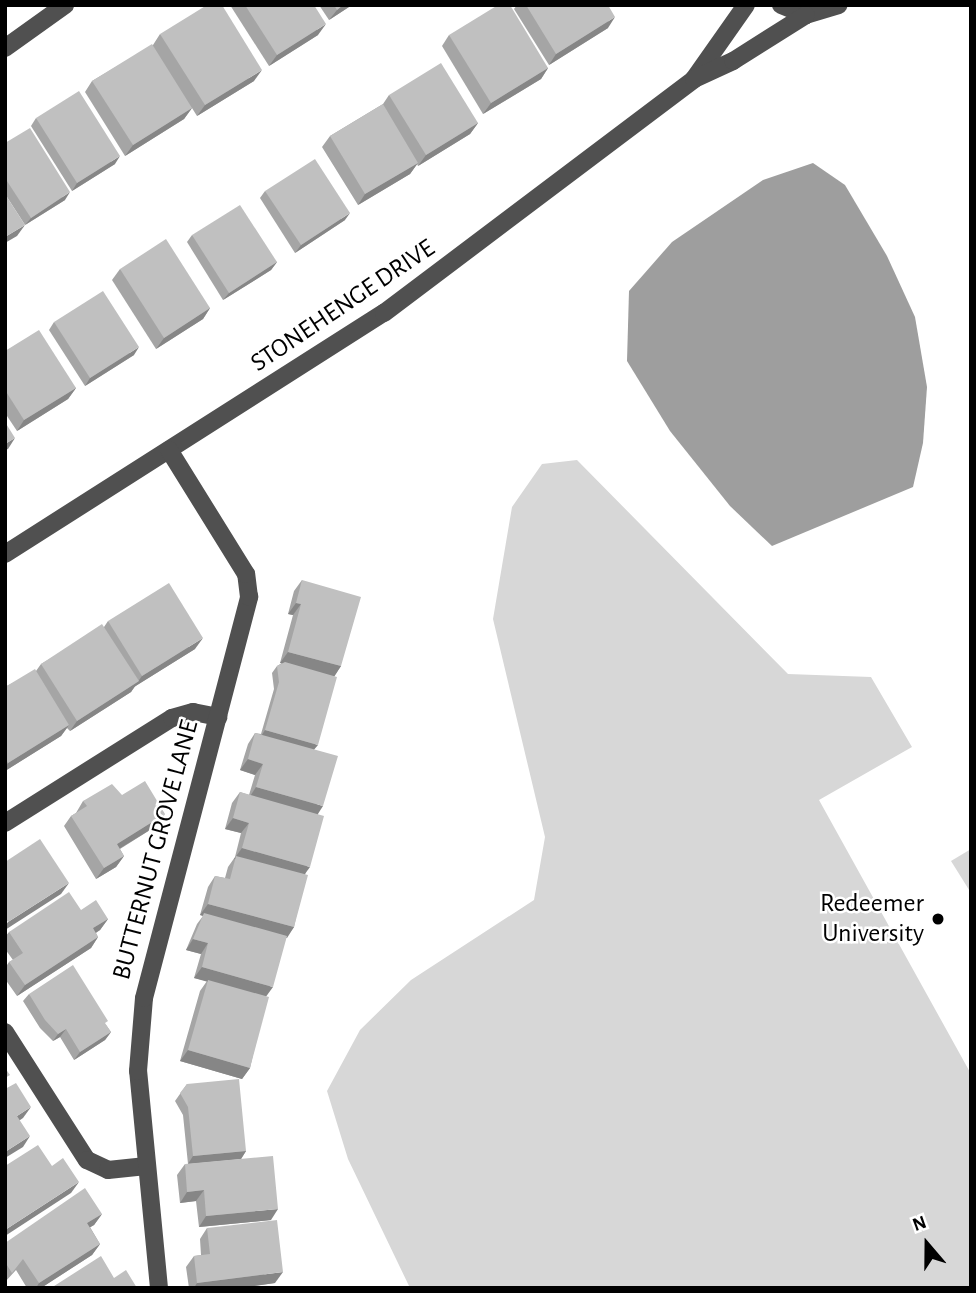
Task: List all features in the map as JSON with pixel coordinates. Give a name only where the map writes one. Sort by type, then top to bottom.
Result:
[{"type":"street","points":[[5,48],[65,5]]},
{"type":"street","name":"STONEHENGE DRIVE","points":[[694,79],[746,5]]},
{"type":"street","points":[[781,5],[806,15]]},
{"type":"street","name":"STONEHENGE DRIVE","points":[[5,554],[384,313],[694,79],[733,61],[806,15],[839,5]]},
{"type":"street","name":"BUTTERNUT GROVE LANE","points":[[159,1288],[144,1166],[138,1071],[144,998],[247,612],[246,574],[169,450]]},
{"type":"street","points":[[5,823],[172,718],[193,712],[219,717]]},
{"type":"street","points":[[5,1032],[87,1160],[108,1170],[144,1166]]},
{"type":"shaded area","points":[[813,163],[845,185],[887,256],[915,317],[927,387],[923,443],[913,487],[772,546],[730,506],[670,431],[627,361],[629,291],[672,242],[763,180]]},
{"type":"shaded area","points":[[577,460],[788,674],[871,677],[912,747],[819,800],[971,1074],[971,1288],[410,1288],[348,1159],[327,1091],[360,1030],[411,980],[534,900],[545,837],[493,619],[512,507],[542,464]]},
{"type":"shaded area","points":[[971,849],[971,893],[951,861]]},
{"type":"building","points":[[207,5],[222,5],[262,70],[205,105],[160,34]]},
{"type":"building","points":[[245,5],[314,5],[326,24],[277,55]]},
{"type":"building","points":[[498,5],[510,5],[548,68],[491,103],[449,35]]},
{"type":"building","points":[[526,5],[608,5],[615,17],[556,54]]},
{"type":"building","points":[[152,44],[192,108],[133,145],[92,81]]},
{"type":"building","points":[[441,63],[478,123],[426,155],[389,95]]},
{"type":"building","points":[[79,91],[120,156],[77,183],[36,118]]},
{"type":"building","points":[[383,104],[418,163],[365,194],[330,136]]},
{"type":"building","points":[[30,128],[70,192],[31,218],[5,178],[5,143]]},
{"type":"building","points":[[315,159],[350,213],[301,245],[265,191]]},
{"type":"building","points":[[5,194],[25,225],[5,237]]},
{"type":"building","points":[[240,205],[277,262],[229,293],[192,235]]},
{"type":"building","points":[[166,239],[210,308],[164,338],[120,269]]},
{"type":"building","points":[[103,291],[139,347],[90,378],[54,322]]},
{"type":"building","points":[[39,330],[76,388],[24,420],[5,390],[5,351]]},
{"type":"building","points":[[5,422],[15,438],[5,444]]},
{"type":"building","points":[[302,580],[361,597],[341,666],[288,652],[301,604],[296,603]]},
{"type":"building","points":[[169,583],[203,638],[142,676],[108,621]]},
{"type":"building","points":[[102,624],[139,681],[77,721],[41,664]]},
{"type":"building","points":[[285,662],[337,677],[318,745],[265,730],[279,682],[277,666]]},
{"type":"building","points":[[35,669],[69,725],[8,763],[5,758],[5,687]]},
{"type":"building","points":[[255,733],[338,756],[323,806],[256,787],[263,764],[248,759]]},
{"type":"building","points":[[145,781],[165,814],[117,844],[124,856],[104,868],[71,816],[87,806],[83,801],[112,784],[122,795]]},
{"type":"building","points":[[240,792],[324,816],[310,867],[242,848],[249,823],[233,818]]},
{"type":"building","points":[[40,839],[69,883],[8,922],[5,918],[5,862]]},
{"type":"building","points":[[236,856],[308,875],[294,927],[208,904],[215,876],[230,879]]},
{"type":"building","points":[[69,892],[81,910],[96,900],[108,919],[93,928],[98,937],[25,985],[9,962],[23,953],[9,932]]},
{"type":"building","points":[[204,913],[287,936],[273,987],[202,967],[208,943],[193,939]]},
{"type":"building","points":[[73,965],[108,1021],[105,1023],[111,1032],[80,1052],[66,1029],[58,1034],[45,1020],[29,994]]},
{"type":"building","points":[[208,980],[269,997],[250,1068],[188,1050]]},
{"type":"building","points":[[239,1079],[246,1151],[193,1156],[188,1107],[180,1093],[187,1084]]},
{"type":"building","points":[[16,1083],[31,1107],[17,1116],[30,1136],[5,1152],[5,1089]]},
{"type":"building","points":[[38,1145],[52,1166],[63,1158],[79,1182],[5,1230],[5,1166]]},
{"type":"building","points":[[273,1156],[278,1209],[206,1216],[204,1190],[187,1192],[185,1164]]},
{"type":"building","points":[[85,1188],[102,1214],[87,1223],[100,1244],[39,1283],[23,1259],[12,1273],[5,1262],[5,1243]]},
{"type":"building","points":[[277,1220],[283,1272],[197,1283],[194,1256],[210,1254],[207,1228]]},
{"type":"building","points":[[101,1256],[114,1278],[126,1270],[137,1288],[51,1288]]},
{"type":"place","name":"Redeemer University","points":[[938,919]]}]
